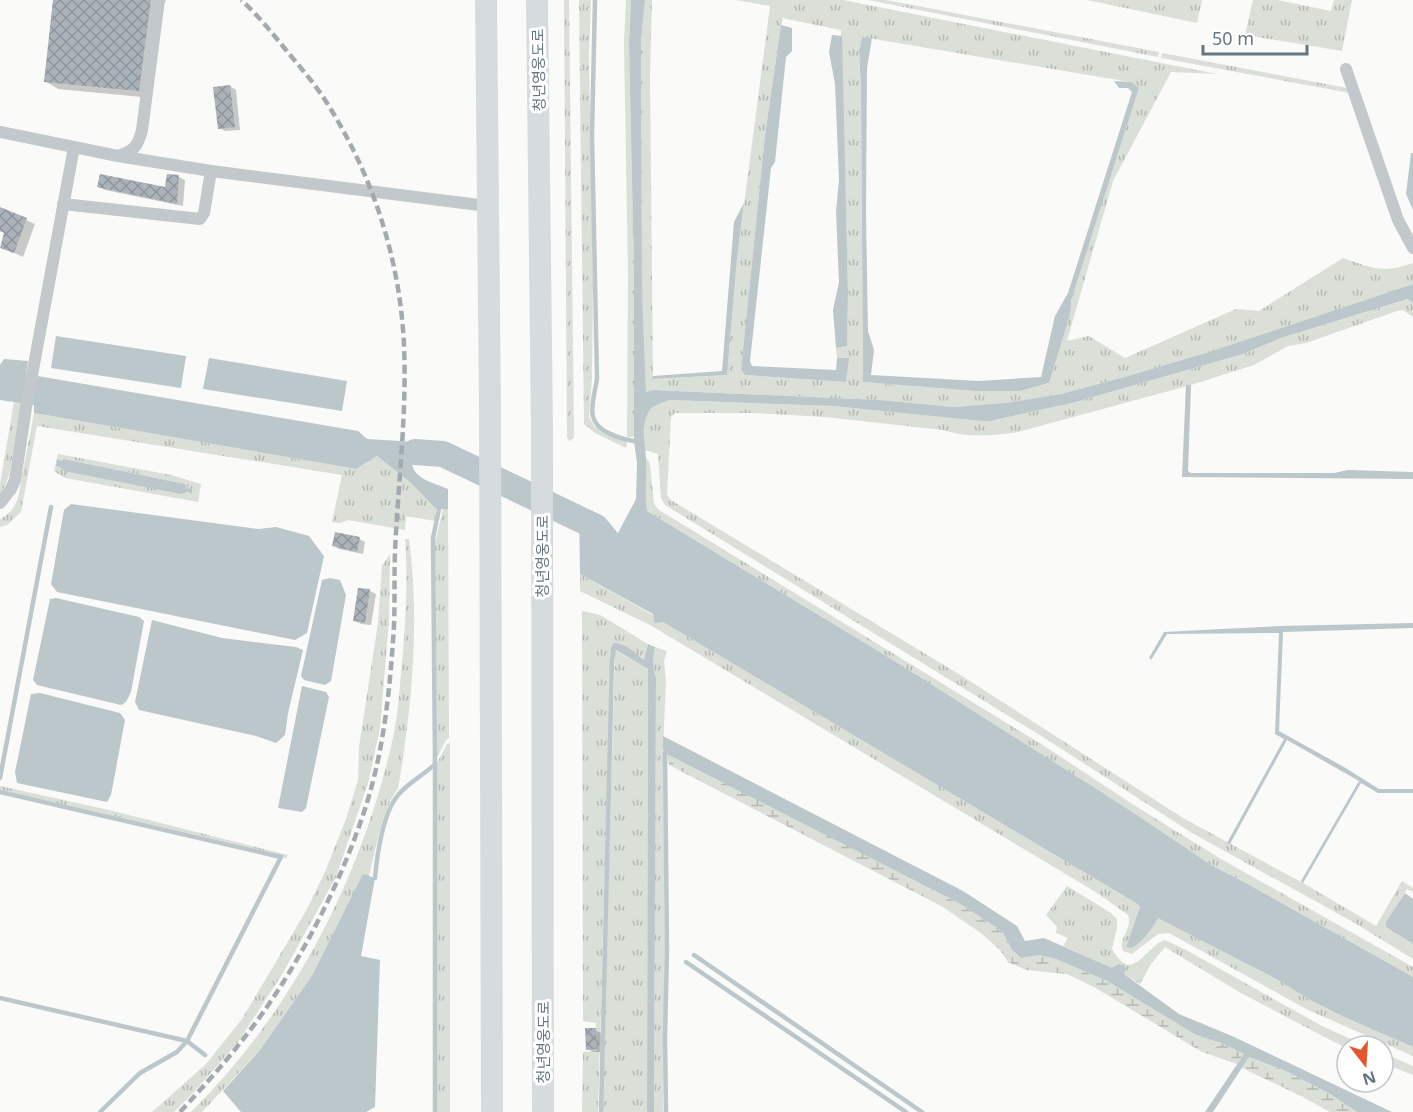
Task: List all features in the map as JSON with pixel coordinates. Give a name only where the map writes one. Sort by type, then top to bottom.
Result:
[{"type":"highway","points":[[486,0],[492,1112]]},
{"type":"highway","name":"청년영웅도로","points":[[537,0],[542,433],[543,1112]]},
{"type":"street","points":[[118,156],[131,152],[138,144],[142,130],[159,0]]},
{"type":"street","points":[[1346,69],[1398,220],[1413,248]]},
{"type":"street","points":[[0,132],[118,156],[212,171],[487,206]]},
{"type":"street","points":[[0,502],[15,480],[74,147]]},
{"type":"street","points":[[63,204],[200,219],[204,213],[212,171]]},
{"type":"green space","points":[[564,0],[569,0],[574,438],[569,441],[567,437]]},
{"type":"green space","points":[[579,0],[591,0],[589,55],[593,283],[592,377],[589,417],[594,426],[627,442],[626,448],[595,433],[584,424]]},
{"type":"green space","points":[[626,0],[631,0],[629,43],[634,274],[634,437],[627,437],[628,274],[624,44]]},
{"type":"green space","points":[[645,0],[652,0],[650,77],[653,379],[727,375],[737,259],[770,6],[736,0],[843,0],[1217,74],[1171,72],[1113,181],[1067,341],[1089,336],[1125,358],[1236,309],[1259,311],[1343,258],[1362,265],[1385,269],[1413,263],[1413,284],[1212,351],[1128,376],[1061,394],[1006,404],[954,407],[880,400],[653,390],[646,392],[642,290],[641,41]],"holes":[[[782,18],[841,30],[848,292],[847,346],[836,348],[837,358],[848,358],[846,382],[745,375],[741,370],[765,135]],[[862,37],[1130,82],[1139,88],[1071,301],[1049,383],[1020,391],[975,391],[863,382],[859,51]]]},
{"type":"green space","points":[[868,0],[886,0],[1159,52],[1158,57]]},
{"type":"green space","points":[[1087,0],[1202,0],[1197,23]]},
{"type":"green space","points":[[1253,0],[1277,0],[1331,11],[1334,0],[1352,0],[1342,51],[1245,35]]},
{"type":"green space","points":[[1162,53],[1347,88],[1350,93],[1161,58]]},
{"type":"green space","points":[[1409,299],[1413,303],[1413,317],[1403,310],[1397,311],[1306,343],[1288,346],[1254,365],[1191,385],[1018,432],[970,435],[825,417],[753,413],[675,413],[671,417],[667,495],[671,500],[962,676],[1183,818],[1303,883],[1376,926],[1402,881],[1413,888],[1413,892],[1407,889],[1386,927],[1413,944],[1413,959],[1353,922],[1192,833],[1043,737],[665,505],[661,498],[658,454],[644,450],[644,425],[647,413],[655,404],[670,400],[833,406],[990,421],[1072,403],[1243,354],[1281,338]]},
{"type":"green space","points":[[14,402],[22,403],[9,475],[0,494],[0,484]]},
{"type":"green space","points":[[34,413],[356,469],[377,456],[411,483],[436,509],[435,521],[406,516],[405,530],[348,520],[340,523],[332,522],[342,475],[37,426],[21,512],[7,525],[0,527],[0,519],[11,510],[18,498]]},
{"type":"green space","points":[[58,454],[171,475],[201,484],[198,502],[65,478],[54,471]],"holes":[[[64,459],[185,484],[192,494],[56,466]]]},
{"type":"green space","points":[[646,458],[650,464],[654,504],[659,510],[1041,744],[1221,859],[1413,967],[1413,977],[1211,865],[888,657],[647,511],[644,495]]},
{"type":"green space","points":[[443,509],[448,509],[449,738],[437,758],[435,543]]},
{"type":"green space","points":[[405,539],[409,539],[414,602],[411,696],[398,789],[384,817],[369,876],[364,874],[313,974],[260,1050],[202,1112],[191,1112],[228,1073],[292,986],[319,939],[363,841],[380,790],[397,717],[406,610]]},
{"type":"green space","points":[[390,554],[389,620],[380,728],[369,780],[336,877],[283,973],[238,1042],[174,1112],[152,1112],[206,1064],[242,1019],[306,911],[325,872],[346,819],[358,780],[359,747],[378,623],[382,566]]},
{"type":"green space","points":[[580,574],[653,615],[654,622],[663,622],[1136,903],[1140,907],[1126,947],[1158,917],[1328,1009],[1383,1034],[1363,1034],[1308,1010],[1169,933],[1158,934],[1132,954],[1123,951],[1122,942],[1129,923],[1127,914],[1094,891],[650,625],[580,591]]},
{"type":"green space","points":[[582,611],[600,615],[648,644],[644,661],[626,647],[611,648],[598,1112],[582,1112],[583,1052],[597,1051],[596,1023],[583,1021]]},
{"type":"green space","points":[[655,647],[667,651],[664,661],[666,681],[663,750],[665,951],[663,1112],[654,1112],[656,677],[653,662]]},
{"type":"green space","points":[[615,650],[648,669],[647,1112],[602,1112]]},
{"type":"green space","points":[[450,743],[450,1112],[437,1112],[437,763],[447,744]]},
{"type":"green space","points":[[667,753],[957,902],[1002,931],[1012,950],[1021,958],[1039,955],[1056,959],[1107,981],[1196,1035],[1244,1054],[1237,1064],[1202,1052],[1094,987],[1067,974],[1026,970],[1008,962],[1000,950],[982,934],[943,907],[669,765]]},
{"type":"green space","points":[[0,786],[109,810],[288,855],[285,859],[282,855],[0,790]]},
{"type":"green space","points":[[1067,886],[1117,919],[1112,949],[1119,960],[1126,964],[1139,961],[1165,940],[1340,1034],[1335,1034],[1335,1042],[1241,993],[1165,947],[1151,964],[1140,984],[1124,974],[1063,946],[1068,938],[1056,933],[1057,927],[1046,915]]},
{"type":"green space","points":[[1395,1039],[1413,1047],[1413,1056],[1395,1048]]},
{"type":"green space","points":[[1249,1057],[1286,1071],[1330,1094],[1357,1112],[1330,1112],[1242,1068]]},
{"type":"green space","points":[[1395,1058],[1413,1066],[1413,1075],[1395,1068]]},
{"type":"shaded area","points":[[631,0],[645,0],[641,41],[642,290],[646,392],[653,390],[880,400],[954,407],[1007,403],[1061,394],[1128,376],[1212,351],[1413,284],[1413,303],[1408,299],[1281,338],[1243,354],[1072,403],[990,421],[833,406],[670,400],[651,409],[645,420],[644,431],[647,511],[888,657],[1123,806],[1211,865],[1413,977],[1413,1047],[1395,1039],[1395,1034],[1383,1034],[1328,1009],[1280,981],[1158,918],[1140,942],[1132,948],[1126,947],[1140,907],[1136,903],[663,622],[654,623],[653,614],[580,574],[579,504],[598,521],[618,533],[636,499],[629,43]]},
{"type":"shaded area","points":[[781,25],[792,28],[792,51],[786,57],[775,162],[771,168],[750,361],[752,366],[836,370],[837,358],[849,358],[846,382],[745,375],[741,370],[765,135]]},
{"type":"shaded area","points":[[832,35],[842,36],[848,292],[847,346],[836,348],[833,310],[839,282],[836,211],[839,180],[835,84],[829,52]]},
{"type":"shaded area","points":[[862,37],[872,38],[867,68],[866,213],[868,331],[874,350],[871,375],[979,381],[1041,377],[1055,316],[1068,293],[1132,92],[1128,88],[1119,88],[1114,81],[1131,82],[1139,88],[1071,301],[1070,314],[1049,383],[1020,391],[975,391],[863,382],[859,51]]},
{"type":"shaded area","points":[[1411,153],[1413,153],[1413,210],[1406,194]]},
{"type":"shaded area","points":[[744,203],[727,375],[652,379],[653,376],[722,371],[734,222]]},
{"type":"shaded area","points":[[56,336],[186,356],[181,388],[51,368]]},
{"type":"shaded area","points":[[209,358],[347,381],[342,411],[203,389]]},
{"type":"shaded area","points":[[4,359],[28,361],[26,374],[358,431],[367,439],[417,442],[448,449],[448,467],[413,454],[412,462],[413,468],[422,478],[448,489],[448,509],[436,509],[411,483],[377,456],[356,469],[34,413],[34,405],[0,400],[0,365]]},
{"type":"shaded area","points":[[1186,385],[1191,385],[1188,471],[1191,473],[1334,473],[1348,470],[1413,472],[1413,479],[1182,477]]},
{"type":"shaded area","points":[[57,459],[185,484],[192,490],[192,494],[187,492],[181,494],[64,471],[56,466]]},
{"type":"shaded area","points":[[71,504],[258,529],[276,527],[309,536],[324,556],[307,633],[295,640],[57,592],[51,584],[64,510]]},
{"type":"shaded area","points":[[330,578],[340,580],[346,595],[331,681],[325,685],[304,680],[301,676],[322,580]]},
{"type":"shaded area","points":[[56,598],[139,617],[144,621],[131,692],[126,702],[121,705],[37,685],[33,680],[50,599]]},
{"type":"shaded area","points":[[152,620],[222,638],[296,647],[303,650],[285,735],[276,743],[256,736],[139,710],[135,702]]},
{"type":"shaded area","points":[[1413,623],[1413,628],[1283,632],[1279,731],[1379,789],[1413,789],[1413,793],[1378,793],[1361,783],[1303,883],[1301,881],[1359,781],[1287,740],[1230,844],[1227,843],[1284,739],[1275,734],[1279,633],[1167,634],[1151,660],[1149,658],[1164,632]]},
{"type":"shaded area","points":[[614,643],[626,647],[644,660],[648,644],[655,647],[653,662],[656,677],[654,1112],[647,1112],[648,669],[616,650],[614,662],[610,663],[611,648]]},
{"type":"shaded area","points":[[302,686],[326,692],[329,697],[306,808],[302,812],[278,808]]},
{"type":"shaded area","points":[[40,693],[120,713],[125,720],[111,795],[107,802],[17,783],[15,772],[31,694]]},
{"type":"shaded area","points":[[663,736],[963,891],[1017,926],[1025,941],[1044,938],[1112,968],[1119,964],[1126,968],[1124,974],[1179,1014],[1232,1036],[1335,1085],[1335,1094],[1354,1094],[1392,1112],[1357,1112],[1330,1094],[1286,1071],[1249,1057],[1213,1112],[1205,1112],[1244,1054],[1196,1035],[1107,981],[1056,959],[1039,955],[1021,958],[1012,950],[1002,931],[957,902],[663,750]]},
{"type":"shaded area","points":[[363,874],[375,878],[361,956],[380,960],[375,1107],[366,1112],[241,1112],[223,1091],[260,1050],[313,974]]},
{"type":"shaded area","points":[[1405,893],[1413,899],[1413,944],[1386,927],[1386,922]]},
{"type":"building","points":[[53,0],[151,0],[139,91],[44,82]]},
{"type":"building","points":[[230,85],[235,127],[218,129],[213,87]]},
{"type":"building","points":[[100,174],[165,187],[167,174],[179,175],[177,204],[97,187]]},
{"type":"building","points":[[0,207],[27,218],[14,253],[0,248],[4,233],[0,231]]},
{"type":"building","points":[[335,532],[360,537],[357,552],[332,546]]},
{"type":"building","points":[[358,588],[370,589],[365,623],[353,621]]},
{"type":"building","points":[[585,1028],[596,1028],[597,1049],[586,1050]]},
{"type":"waterway","points":[[595,0],[592,133],[597,378],[592,413],[595,422],[604,431],[634,441]]},
{"type":"waterway","points":[[415,452],[443,454],[596,527],[606,539]]},
{"type":"waterway","points":[[0,778],[51,507]]},
{"type":"waterway","points":[[435,1112],[433,538],[439,509]]},
{"type":"waterway","points":[[601,1112],[612,659]]},
{"type":"waterway","points":[[665,753],[666,1112]]},
{"type":"waterway","points":[[375,878],[382,834],[393,802],[407,786],[435,764]]},
{"type":"waterway","points":[[0,792],[281,857],[187,1041],[177,1052],[140,1073],[100,1112]]},
{"type":"waterway","points":[[694,955],[922,1112]]},
{"type":"waterway","points":[[686,962],[906,1112]]},
{"type":"waterway","points":[[0,998],[187,1041],[205,1055]]},
{"type":"railway","points":[[180,1112],[236,1048],[280,987],[313,930],[342,871],[364,812],[377,766],[388,697],[394,626],[395,552],[405,371],[401,313],[390,250],[371,189],[327,103],[270,31],[241,0]]}]
